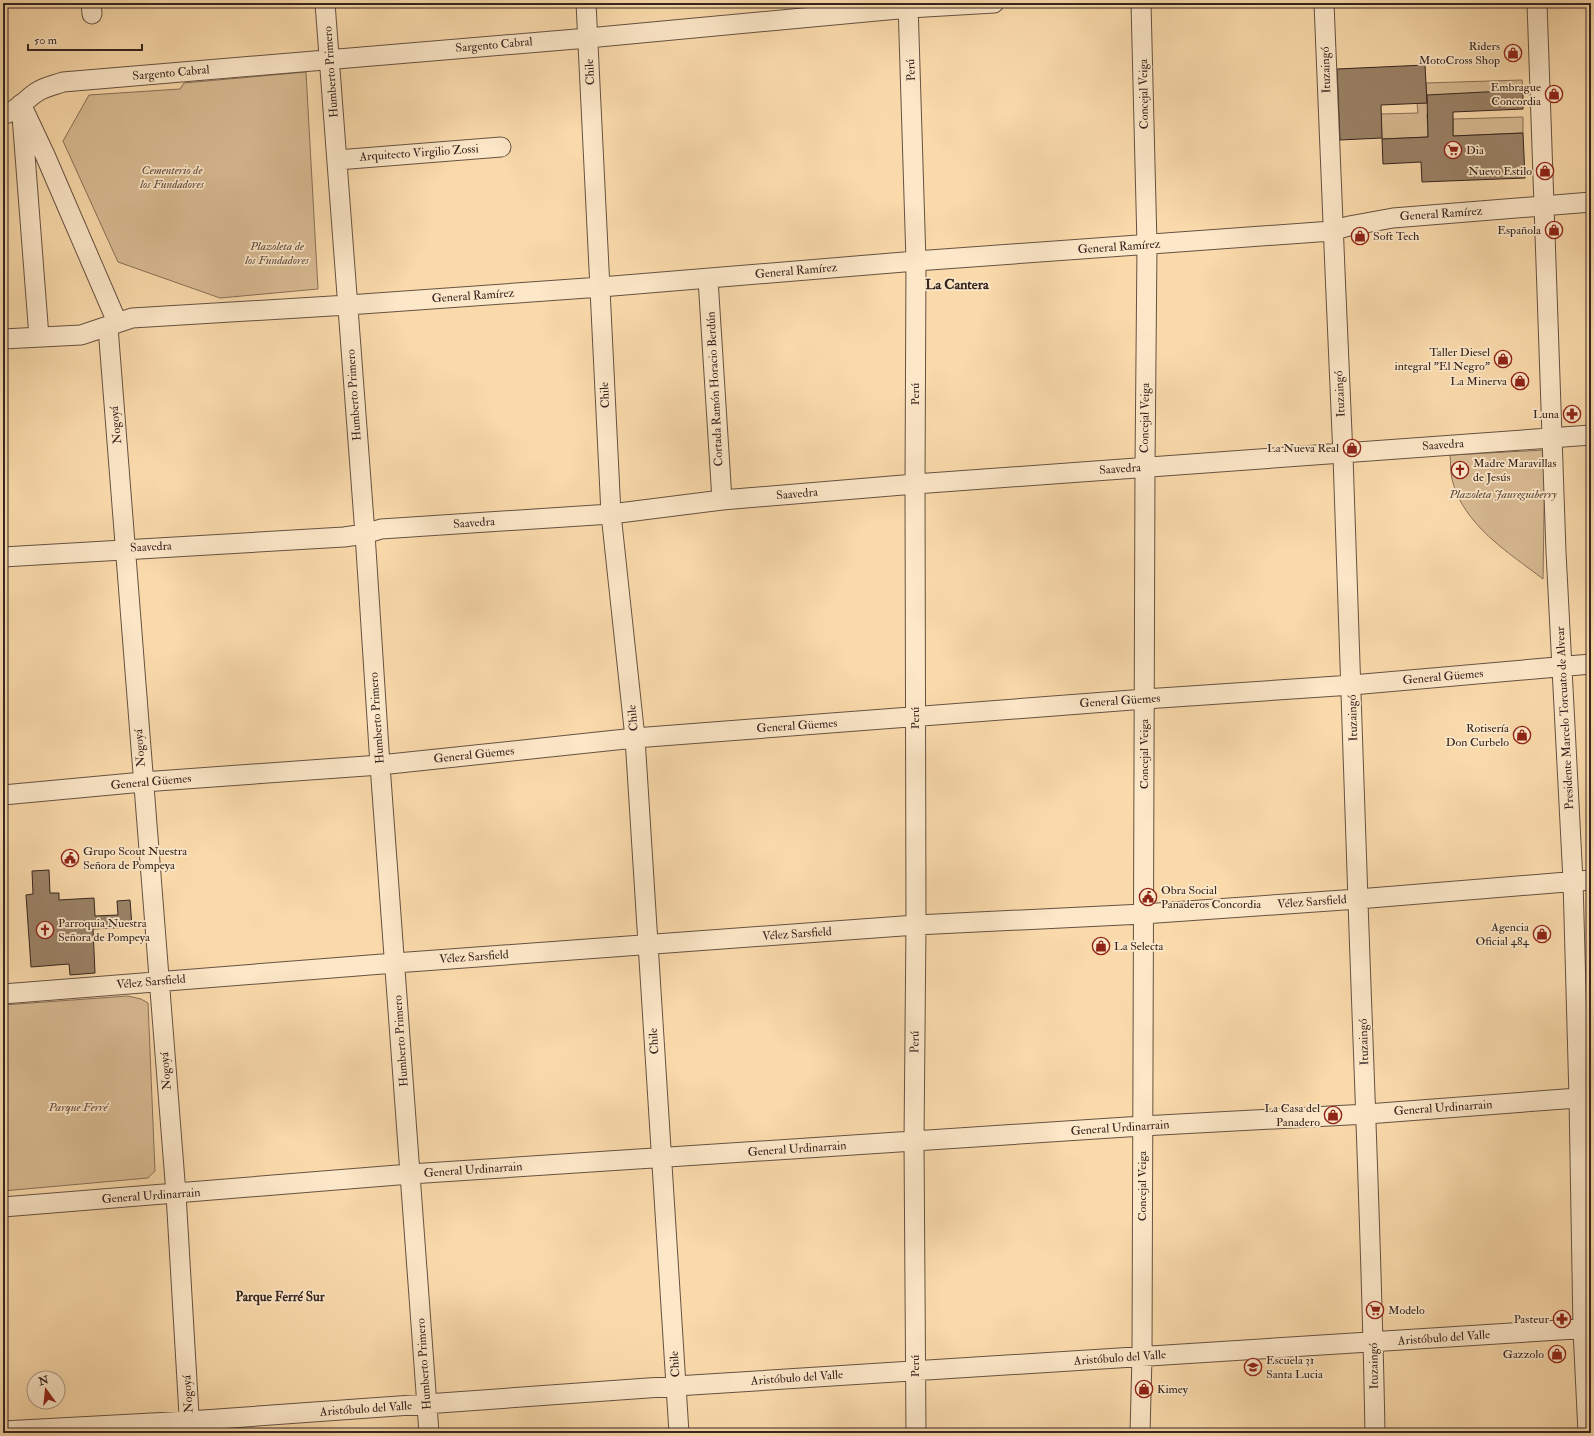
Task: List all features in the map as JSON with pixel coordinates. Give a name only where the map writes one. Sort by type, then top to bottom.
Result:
[{"type":"street","name":"Humberto Primero","points":[[325,3],[365,534],[380,765],[429,1433]]},
{"type":"street","name":"Chile","points":[[586,3],[611,514],[635,738],[679,1433]]},
{"type":"street","name":"Sargento Cabral","points":[[3,114],[6,114],[37,92],[63,82],[588,38],[909,6],[994,3]]},
{"type":"street","name":"Concejal Veiga","points":[[1140,1433],[1142,1357],[1147,245],[1141,3]]},
{"type":"street","name":"Ituzaingó","points":[[1324,3],[1332,231],[1352,685],[1375,1433]]},
{"type":"street","name":"Presidente Marcelo Torcuato de Alvear","points":[[1537,3],[1561,667],[1582,880],[1588,1433]]},
{"type":"street","name":"Perú","points":[[909,6],[916,261],[916,925],[914,1141],[916,1433]]},
{"type":"street","name":"Nogoyá","points":[[21,104],[45,155],[112,324],[142,782],[176,1194],[190,1427]]},
{"type":"street","points":[[21,104],[39,337]]},
{"type":"street","name":"Arquitecto Virgilio Zossi","points":[[337,160],[501,147]]},
{"type":"street","name":"General Ramírez","points":[[3,339],[81,335],[132,318],[348,305],[600,287],[916,261],[1332,231],[1393,218],[1591,202]]},
{"type":"street","name":"Cortada Ramón Horacio Berdún","points":[[708,279],[722,500]]},
{"type":"street","name":"Saavedra","points":[[3,557],[126,548],[344,537],[365,534],[380,529],[611,514],[722,500],[915,484],[1591,435]]},
{"type":"street","name":"General Güemes","points":[[3,795],[142,782],[380,765],[635,738],[1145,699],[1352,685],[1591,664]]},
{"type":"street","name":"Vélez Sarsfield","points":[[3,994],[395,963],[916,925],[1143,914],[1358,899],[1582,880]]},
{"type":"street","name":"General Urdinarrain","points":[[3,1207],[410,1174],[1142,1126],[1366,1114],[1585,1097]]},
{"type":"street","name":"Aristóbulo del Valle","points":[[3,1431],[190,1427],[427,1404],[676,1386],[1587,1328]]},
{"type":"green space","name":"Cementerio de los Fundadores","points":[[306,72],[318,289],[220,298],[118,262],[63,141],[89,95],[180,89],[184,83]]},
{"type":"green space","points":[[1522,80],[1523,90],[1439,113],[1427,114],[1428,137],[1382,139],[1381,114],[1418,113],[1417,103],[1427,103],[1426,83]]},
{"type":"green space","points":[[1523,117],[1523,133],[1453,136],[1453,119]]},
{"type":"green space","name":"Plazoleta Jaureguiberry","points":[[1545,450],[1543,579],[1502,548],[1476,524],[1458,495],[1452,479],[1450,455]]},
{"type":"green space","name":"Parque Ferré","points":[[128,996],[141,999],[148,1003],[155,1171],[148,1178],[3,1191],[3,1005]]},
{"type":"building","points":[[1425,65],[1427,103],[1381,105],[1382,138],[1340,140],[1337,69]]},
{"type":"building","name":"Dia","points":[[1523,90],[1523,109],[1453,112],[1453,136],[1523,133],[1525,178],[1422,182],[1421,162],[1383,164],[1382,139],[1428,137],[1427,95]]},
{"type":"building","points":[[49,870],[50,893],[59,893],[59,900],[94,898],[95,916],[118,915],[117,901],[130,900],[132,927],[93,929],[95,973],[70,975],[69,964],[31,967],[26,895],[33,894],[32,871]]},
{"type":"place","name":"Riders MotoCross Shop","points":[[1513,53]]},
{"type":"place","name":"Embrague Concordia","points":[[1554,94]]},
{"type":"place","name":"Dia","points":[[1453,150]]},
{"type":"place","name":"Nuevo Estilo","points":[[1545,171]]},
{"type":"place","name":"Española","points":[[1554,230]]},
{"type":"place","name":"Soft Tech","points":[[1360,236]]},
{"type":"place","name":"Taller Diesel integral \"El Negro\"","points":[[1503,359]]},
{"type":"place","name":"La Minerva","points":[[1520,381]]},
{"type":"place","name":"Luna","points":[[1572,414]]},
{"type":"place","name":"La Nueva Real","points":[[1352,448]]},
{"type":"place","name":"Madre Maravillas de Jesús","points":[[1460,470]]},
{"type":"place","name":"Rotisería Don Curbelo","points":[[1522,735]]},
{"type":"place","name":"Grupo Scout Nuestra Señora de Pompeya","points":[[70,858]]},
{"type":"place","name":"Obra Social Panaderos Concordia","points":[[1148,897]]},
{"type":"place","name":"Parroquia Nuestra Señora de Pompeya","points":[[45,930]]},
{"type":"place","name":"Agencia Oficial 484","points":[[1542,934]]},
{"type":"place","name":"La Selecta","points":[[1101,946]]},
{"type":"place","name":"La Casa del Panadero","points":[[1333,1115]]},
{"type":"place","name":"Modelo","points":[[1375,1310]]},
{"type":"place","name":"Pasteur","points":[[1562,1319]]},
{"type":"place","name":"Gazzolo","points":[[1557,1354]]},
{"type":"place","name":"Escuela 31 Santa Lucia","points":[[1253,1367]]},
{"type":"place","name":"Kimey","points":[[1144,1389]]},
{"type":"district","name":"La Cantera","points":[[957,284]]},
{"type":"district","name":"Parque Ferré Sur","points":[[280,1297]]},
{"type":"park label","name":"Plazoleta de los Fundadores","points":[[277,253]]}]
